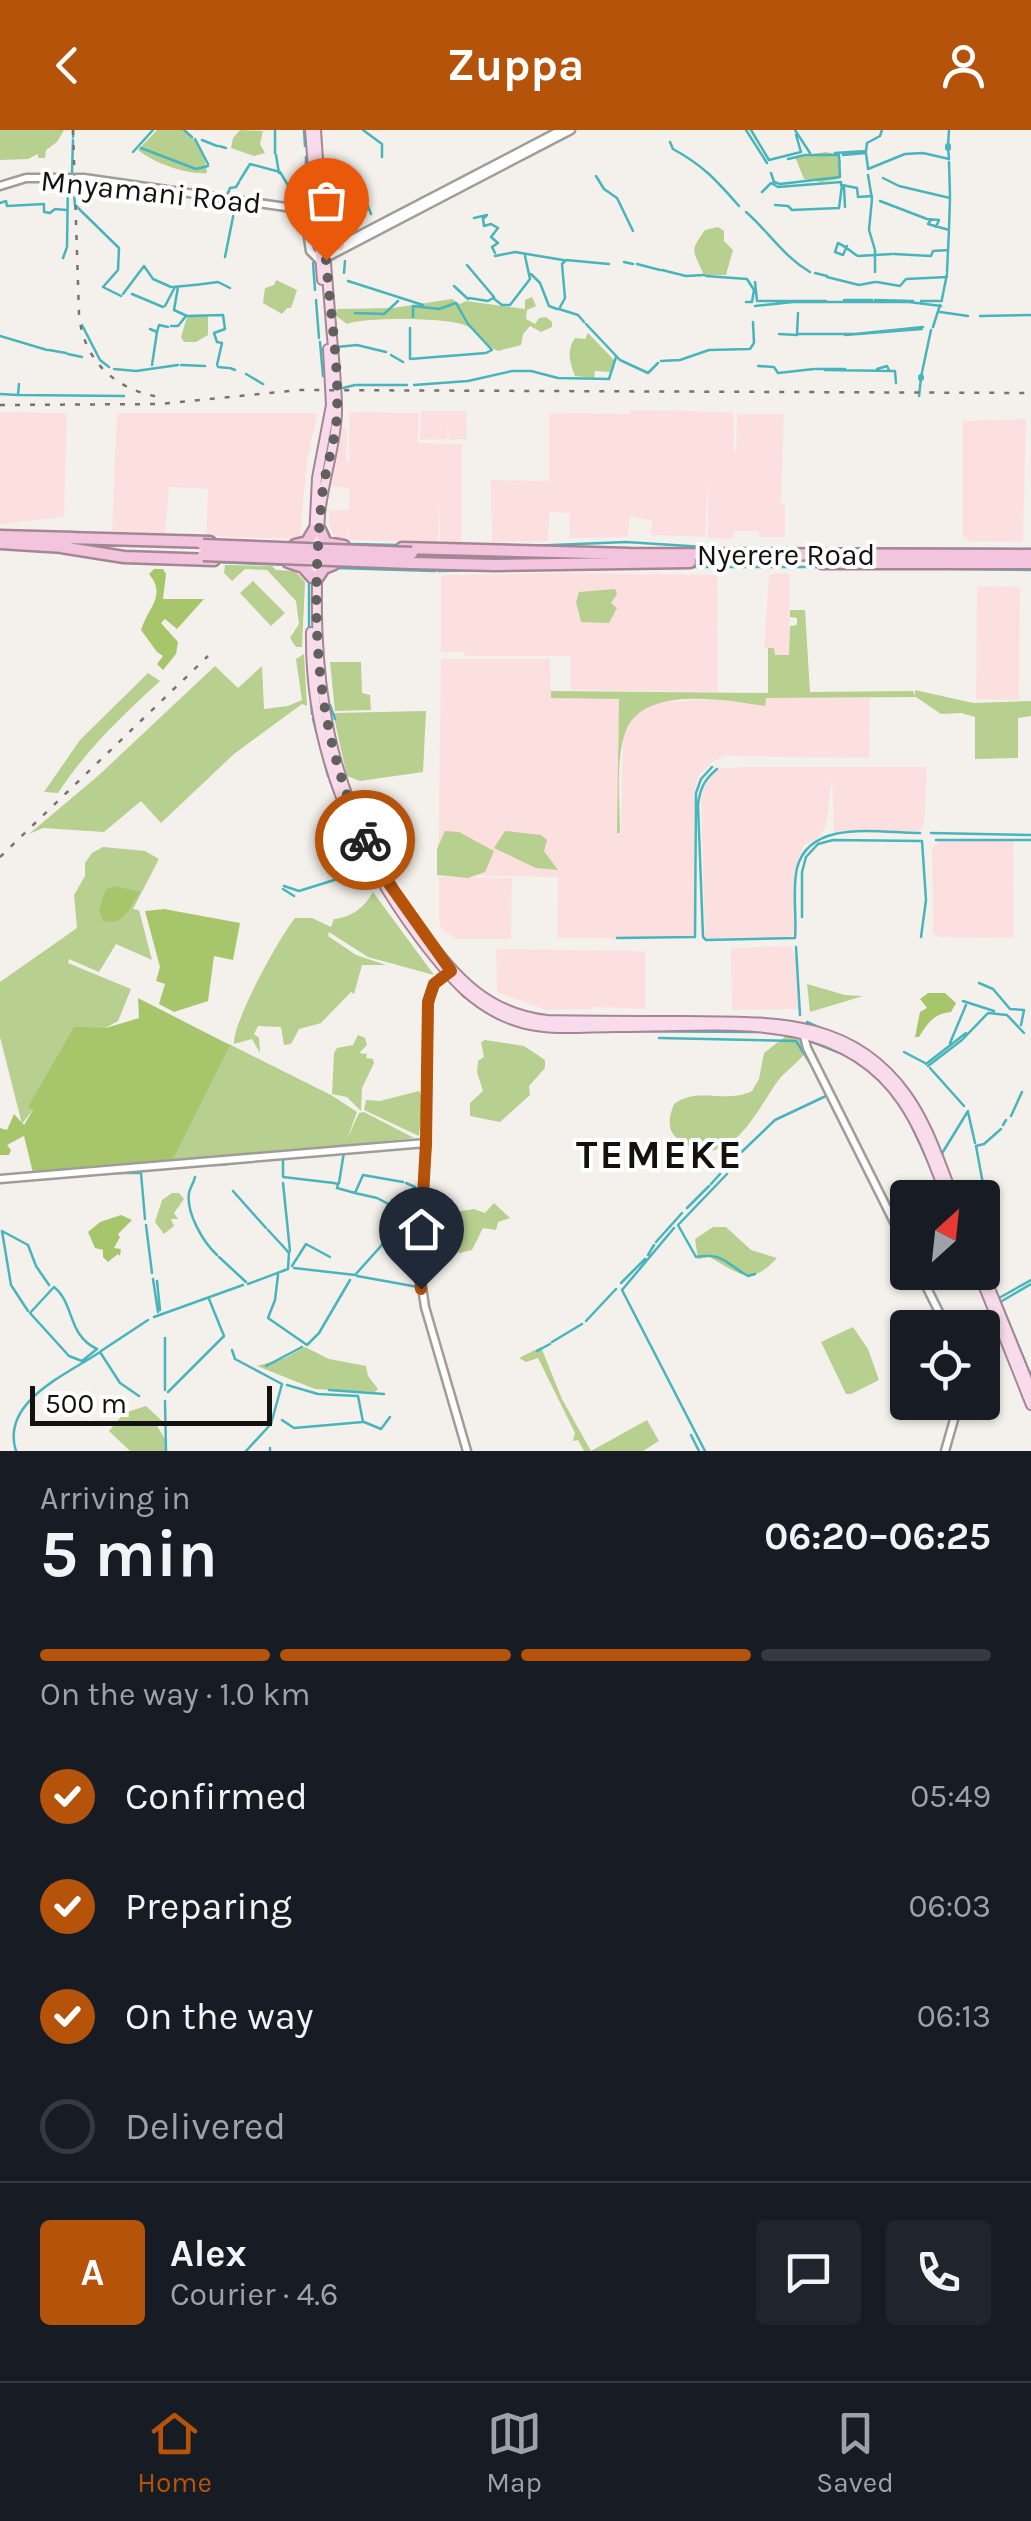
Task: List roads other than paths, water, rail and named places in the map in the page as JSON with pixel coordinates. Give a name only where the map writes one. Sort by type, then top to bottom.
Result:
[{"type":"highway","points":[[296,544],[307,542],[316,530],[326,543],[344,546]]},
{"type":"highway","points":[[0,539],[411,558],[544,558]]},
{"type":"highway","points":[[65,542],[296,544],[544,558]]},
{"type":"highway","points":[[65,542],[124,557],[494,569],[544,558]]},
{"type":"highway","name":"Nyerere Road","points":[[544,558],[1031,555]]},
{"type":"highway","name":"Nyerere Road","points":[[544,558],[1031,563]]},
{"type":"highway","points":[[288,562],[315,577],[334,564]]},
{"type":"main road","points":[[313,130],[324,238],[321,258]]},
{"type":"main road","points":[[313,130],[337,411],[316,530],[320,687],[344,789],[390,885],[449,972],[490,1004],[530,1018],[754,1022],[804,1029],[848,1043],[880,1066],[905,1092],[936,1153],[944,1180]]},
{"type":"main road","points":[[324,238],[340,246]]},
{"type":"main road","points":[[987,1290],[1031,1404]]},
{"type":"main road","points":[[988,1290],[1031,1388]]},
{"type":"street","points":[[321,258],[561,130]]},
{"type":"street","points":[[321,258],[571,130]]},
{"type":"street","name":"Mnyamani Road","points":[[0,186],[26,178],[84,178],[285,207],[303,213],[310,252],[321,258]]},
{"type":"street","points":[[449,972],[434,984],[428,1002],[419,1266],[421,1289],[467,1451]]},
{"type":"street","points":[[804,1029],[807,1048],[890,1214]]},
{"type":"street","points":[[0,1179],[426,1143]]},
{"type":"street","points":[[945,1451],[953,1420]]},
{"type":"waterway","points":[[73,130],[73,137]]},
{"type":"waterway","points":[[133,152],[153,130]]},
{"type":"waterway","points":[[184,130],[192,137]]},
{"type":"waterway","points":[[275,130],[275,153]]},
{"type":"waterway","points":[[304,130],[305,146]]},
{"type":"waterway","points":[[363,130],[382,144],[382,157]]},
{"type":"waterway","points":[[746,130],[767,163]]},
{"type":"waterway","points":[[751,130],[769,160],[801,152],[796,135]]},
{"type":"waterway","points":[[795,130],[810,153]]},
{"type":"waterway","points":[[835,153],[866,151],[867,143],[880,136],[882,130]]},
{"type":"waterway","points":[[948,146],[949,130]]},
{"type":"waterway","points":[[195,139],[208,164]]},
{"type":"waterway","points":[[72,173],[73,140]]},
{"type":"waterway","points":[[202,140],[217,146]]},
{"type":"waterway","points":[[670,142],[673,149],[709,174],[739,206]]},
{"type":"waterway","points":[[219,146],[226,148]]},
{"type":"waterway","points":[[141,148],[196,169],[208,166]]},
{"type":"waterway","points":[[948,148],[949,158]]},
{"type":"waterway","points":[[843,155],[866,153],[868,168]]},
{"type":"waterway","points":[[868,169],[905,154],[923,153],[949,159]]},
{"type":"waterway","points":[[276,155],[279,173]]},
{"type":"waterway","points":[[771,173],[774,182],[780,184],[840,177],[839,155],[788,159]]},
{"type":"waterway","points":[[306,157],[306,181]]},
{"type":"waterway","points":[[949,162],[950,196]]},
{"type":"waterway","points":[[240,180],[250,164],[280,172],[300,205]]},
{"type":"waterway","points":[[345,169],[360,186],[371,214]]},
{"type":"waterway","points":[[868,175],[875,272]]},
{"type":"waterway","points":[[596,176],[604,189],[617,198],[633,231]]},
{"type":"waterway","points":[[883,178],[899,186],[950,198]]},
{"type":"waterway","points":[[63,258],[67,247],[68,181]]},
{"type":"waterway","points":[[80,181],[73,182],[75,205],[119,248],[118,270],[103,287],[121,296]]},
{"type":"waterway","points":[[226,198],[230,188],[239,182]]},
{"type":"waterway","points":[[762,192],[771,183],[778,187],[841,185]]},
{"type":"waterway","points":[[307,184],[308,198]]},
{"type":"waterway","points":[[775,205],[792,210],[839,208],[842,185],[857,188],[858,197],[872,196]]},
{"type":"waterway","points":[[122,186],[148,190]]},
{"type":"waterway","points":[[844,187],[845,207]]},
{"type":"waterway","points":[[171,194],[198,197]]},
{"type":"waterway","points":[[949,229],[950,198]]},
{"type":"waterway","points":[[880,201],[939,220],[936,227]]},
{"type":"waterway","points":[[225,257],[236,202]]},
{"type":"waterway","points":[[0,203],[44,204],[44,212],[50,213],[55,209],[66,210]]},
{"type":"waterway","points":[[746,212],[810,272]]},
{"type":"waterway","points":[[474,218],[487,215],[484,226],[498,228],[491,237],[498,243],[492,247],[495,253]]},
{"type":"waterway","points":[[930,221],[928,224],[949,230]]},
{"type":"waterway","points":[[947,272],[949,230]]},
{"type":"waterway","points":[[340,241],[352,235]]},
{"type":"waterway","points":[[847,246],[843,255],[835,252],[838,243],[845,247],[847,248],[858,256],[892,254]]},
{"type":"waterway","points":[[894,254],[931,256],[933,251],[948,250]]},
{"type":"waterway","points":[[495,256],[515,252],[563,260]]},
{"type":"waterway","points":[[469,298],[493,298],[502,305],[510,305],[530,279],[525,256]]},
{"type":"waterway","points":[[584,322],[578,315],[559,309],[565,298],[562,264],[566,260],[609,264]]},
{"type":"waterway","points":[[344,273],[345,261]]},
{"type":"waterway","points":[[624,262],[633,264]]},
{"type":"waterway","points":[[313,263],[315,290]]},
{"type":"waterway","points":[[637,264],[660,270]]},
{"type":"waterway","points":[[467,265],[494,297]]},
{"type":"waterway","points":[[123,294],[144,266],[153,279],[171,287]]},
{"type":"waterway","points":[[662,270],[686,276],[704,275]]},
{"type":"waterway","points":[[815,273],[827,276]]},
{"type":"waterway","points":[[531,274],[540,283],[549,306],[557,309]]},
{"type":"waterway","points":[[942,299],[947,274]]},
{"type":"waterway","points":[[706,276],[747,279],[754,290],[752,302],[746,302]]},
{"type":"waterway","points":[[827,277],[859,285],[875,282]]},
{"type":"waterway","points":[[877,282],[900,286],[906,279],[947,277]]},
{"type":"waterway","points":[[348,281],[423,305]]},
{"type":"waterway","points":[[195,285],[218,282],[230,288]]},
{"type":"waterway","points":[[755,282],[757,301],[826,301]]},
{"type":"waterway","points":[[173,287],[194,285]]},
{"type":"waterway","points":[[454,286],[468,299]]},
{"type":"waterway","points":[[165,306],[175,287]]},
{"type":"waterway","points":[[178,287],[174,310],[187,316],[223,315],[225,329],[214,333],[217,342],[222,343],[217,365]]},
{"type":"waterway","points":[[132,294],[163,307]]},
{"type":"waterway","points":[[316,300],[319,338]]},
{"type":"waterway","points":[[844,300],[872,300]]},
{"type":"waterway","points":[[875,300],[913,301]]},
{"type":"waterway","points":[[355,313],[384,314],[398,301]]},
{"type":"waterway","points":[[921,301],[942,301]]},
{"type":"waterway","points":[[755,306],[793,302],[909,302],[941,306]]},
{"type":"waterway","points":[[410,328],[410,359],[492,350],[468,324],[456,303],[439,309],[413,306],[413,317]]},
{"type":"waterway","points":[[933,327],[940,305]]},
{"type":"waterway","points":[[940,312],[968,316]]},
{"type":"waterway","points":[[798,313],[797,334],[855,334],[923,327]]},
{"type":"waterway","points":[[980,316],[1031,315]]},
{"type":"waterway","points":[[171,326],[178,326],[186,316]]},
{"type":"waterway","points":[[661,361],[680,360],[709,350],[750,349],[754,343],[753,322]]},
{"type":"waterway","points":[[586,324],[620,360],[648,373],[658,363]]},
{"type":"waterway","points":[[82,325],[100,360],[109,367]]},
{"type":"waterway","points":[[150,329],[157,332],[159,325],[168,327]]},
{"type":"waterway","points":[[845,335],[922,329]]},
{"type":"waterway","points":[[921,377],[931,330]]},
{"type":"waterway","points":[[152,365],[157,332]]},
{"type":"waterway","points":[[779,334],[797,335]]},
{"type":"waterway","points":[[0,336],[47,350]]},
{"type":"waterway","points":[[320,342],[323,376]]},
{"type":"waterway","points":[[336,347],[357,345],[386,352]]},
{"type":"waterway","points":[[49,350],[66,353]]},
{"type":"waterway","points":[[68,354],[82,357]]},
{"type":"waterway","points":[[391,355],[403,362]]},
{"type":"waterway","points":[[414,385],[468,381],[512,371],[558,378],[609,379],[616,357]]},
{"type":"waterway","points":[[114,369],[136,371],[178,365]]},
{"type":"waterway","points":[[181,365],[205,366]]},
{"type":"waterway","points":[[758,366],[774,367],[778,373],[814,369]]},
{"type":"waterway","points":[[877,369],[887,366],[889,370]]},
{"type":"waterway","points":[[218,367],[228,368]]},
{"type":"waterway","points":[[230,368],[235,370]]},
{"type":"waterway","points":[[816,369],[845,369]]},
{"type":"waterway","points":[[825,370],[895,371],[896,383]]},
{"type":"waterway","points":[[246,374],[263,384]]},
{"type":"waterway","points":[[919,396],[921,378]]},
{"type":"waterway","points":[[0,394],[18,395],[19,384]]},
{"type":"waterway","points":[[343,388],[407,385]]},
{"type":"waterway","points":[[18,395],[124,396]]},
{"type":"waterway","points":[[529,546],[626,542],[720,548],[1016,549]]},
{"type":"waterway","points":[[350,544],[397,545]]},
{"type":"waterway","points":[[1024,549],[1031,549]]},
{"type":"waterway","points":[[216,562],[288,565]]},
{"type":"waterway","points":[[673,567],[820,567]]},
{"type":"waterway","points":[[336,568],[435,571]]},
{"type":"waterway","points":[[888,568],[1031,570]]},
{"type":"waterway","points":[[438,571],[530,569]]},
{"type":"waterway","points":[[309,578],[309,630]]},
{"type":"waterway","points":[[309,668],[312,714]]},
{"type":"waterway","points":[[330,705],[335,719]]},
{"type":"waterway","points":[[313,719],[328,776]]},
{"type":"waterway","points":[[617,938],[695,937],[696,793],[701,779],[712,767]]},
{"type":"waterway","points":[[717,769],[703,785],[698,805],[706,940],[795,938],[797,868],[804,852],[816,841],[848,832],[920,833]]},
{"type":"waterway","points":[[330,781],[338,801]]},
{"type":"waterway","points":[[347,824],[349,829]]},
{"type":"waterway","points":[[931,833],[1031,835]]},
{"type":"waterway","points":[[352,834],[358,846]]},
{"type":"waterway","points":[[802,917],[802,872],[806,857],[818,844],[833,840],[922,841],[926,900],[921,937]]},
{"type":"waterway","points":[[936,840],[1031,840]]},
{"type":"waterway","points":[[360,851],[369,869]]},
{"type":"waterway","points":[[284,886],[299,891],[363,871]]},
{"type":"waterway","points":[[374,875],[394,909]]},
{"type":"waterway","points":[[283,889],[294,896]]},
{"type":"waterway","points":[[796,947],[800,1015]]},
{"type":"waterway","points":[[431,1016],[441,981]]},
{"type":"waterway","points":[[979,983],[993,989],[1010,1009],[1024,1010],[1021,1025]]},
{"type":"waterway","points":[[455,986],[487,1012]]},
{"type":"waterway","points":[[963,1001],[994,1011]]},
{"type":"waterway","points":[[950,1043],[966,1005]]},
{"type":"waterway","points":[[928,1066],[962,1040],[988,1013],[1007,1015],[1024,1033]]},
{"type":"waterway","points":[[807,1022],[851,1042]]},
{"type":"waterway","points":[[596,1031],[758,1032]]},
{"type":"waterway","points":[[926,1064],[966,1033]]},
{"type":"waterway","points":[[659,1038],[796,1041],[814,1069]]},
{"type":"waterway","points":[[810,1041],[850,1057]]},
{"type":"waterway","points":[[904,1052],[925,1063]]},
{"type":"waterway","points":[[930,1068],[964,1106]]},
{"type":"waterway","points":[[1011,1116],[1022,1092]]},
{"type":"waterway","points":[[723,1170],[775,1120],[828,1095]]},
{"type":"waterway","points":[[941,1155],[968,1111]]},
{"type":"waterway","points":[[968,1112],[975,1143]]},
{"type":"waterway","points":[[907,1116],[937,1180]]},
{"type":"waterway","points":[[1003,1125],[1006,1120]]},
{"type":"waterway","points":[[982,1180],[976,1146],[1001,1129]]},
{"type":"waterway","points":[[425,1203],[431,1140]]},
{"type":"waterway","points":[[339,1183],[344,1152]]},
{"type":"waterway","points":[[303,1156],[283,1158],[283,1177],[334,1183],[337,1188],[355,1193],[363,1175],[403,1182]]},
{"type":"waterway","points":[[219,1165],[263,1160]]},
{"type":"waterway","points":[[209,1165],[215,1165]]},
{"type":"waterway","points":[[168,1168],[173,1168]]},
{"type":"waterway","points":[[150,1170],[165,1169]]},
{"type":"waterway","points":[[114,1173],[141,1173],[145,1219]]},
{"type":"waterway","points":[[64,1177],[101,1174]]},
{"type":"waterway","points":[[711,1184],[720,1174]]},
{"type":"waterway","points":[[727,1174],[678,1225],[696,1257],[719,1258],[748,1276],[755,1274]]},
{"type":"waterway","points":[[949,1176],[951,1180]]},
{"type":"waterway","points":[[195,1177],[189,1193],[190,1209],[201,1235],[217,1255]]},
{"type":"waterway","points":[[25,1180],[53,1178]]},
{"type":"waterway","points":[[283,1183],[290,1251]]},
{"type":"waterway","points":[[355,1193],[377,1198],[402,1211],[415,1187],[406,1183]]},
{"type":"waterway","points":[[687,1208],[709,1186]]},
{"type":"waterway","points":[[233,1191],[266,1228]]},
{"type":"waterway","points":[[294,1268],[355,1275],[381,1246],[402,1211]]},
{"type":"waterway","points":[[656,1242],[682,1213]]},
{"type":"waterway","points":[[146,1225],[152,1273]]},
{"type":"waterway","points":[[674,1228],[622,1290],[705,1451]]},
{"type":"waterway","points":[[268,1230],[280,1243]]},
{"type":"waterway","points":[[28,1311],[11,1285],[2,1231],[28,1245],[49,1285]]},
{"type":"waterway","points":[[248,1284],[288,1269],[289,1253],[281,1244]]},
{"type":"waterway","points":[[292,1266],[306,1244],[330,1257]]},
{"type":"waterway","points":[[648,1255],[654,1245]]},
{"type":"waterway","points":[[219,1257],[246,1282]]},
{"type":"waterway","points":[[621,1283],[645,1259]]},
{"type":"waterway","points":[[278,1275],[268,1318],[307,1345],[319,1333],[350,1280]]},
{"type":"waterway","points":[[357,1276],[418,1287]]},
{"type":"waterway","points":[[153,1279],[158,1312]]},
{"type":"waterway","points":[[999,1298],[1031,1280]]},
{"type":"waterway","points":[[157,1281],[160,1310]]},
{"type":"waterway","points":[[1002,1301],[1031,1284]]},
{"type":"waterway","points":[[154,1317],[243,1285]]},
{"type":"waterway","points":[[54,1287],[81,1336],[97,1349],[82,1361],[69,1356],[30,1313],[54,1287]]},
{"type":"waterway","points":[[586,1321],[616,1289]]},
{"type":"waterway","points":[[981,1290],[1003,1345]]},
{"type":"waterway","points":[[996,1290],[1031,1376]]},
{"type":"waterway","points":[[168,1392],[224,1336],[209,1299]]},
{"type":"waterway","points":[[101,1351],[148,1320]]},
{"type":"waterway","points":[[552,1342],[582,1324]]},
{"type":"waterway","points":[[165,1338],[165,1390]]},
{"type":"waterway","points":[[537,1351],[550,1344]]},
{"type":"waterway","points":[[266,1366],[302,1347]]},
{"type":"waterway","points":[[232,1350],[235,1359],[282,1384],[271,1424],[246,1451]]},
{"type":"waterway","points":[[16,1451],[14,1433],[27,1404],[55,1380],[100,1352],[120,1383],[139,1396]]},
{"type":"waterway","points":[[282,1420],[294,1428],[363,1422],[358,1396],[318,1394],[287,1385]]},
{"type":"waterway","points":[[329,1390],[384,1394]]},
{"type":"waterway","points":[[165,1401],[166,1451]]},
{"type":"waterway","points":[[364,1422],[381,1429],[390,1417]]},
{"type":"waterway","points":[[691,1435],[699,1451]]},
{"type":"railway","points":[[73,130],[82,330],[104,370],[128,387],[159,397]]},
{"type":"railway","points":[[0,405],[161,404],[298,390],[1031,393]]},
{"type":"railway","points":[[0,857],[208,656]]},
{"type":"district","name":"TEMEKE","points":[[660,1154]]}]
